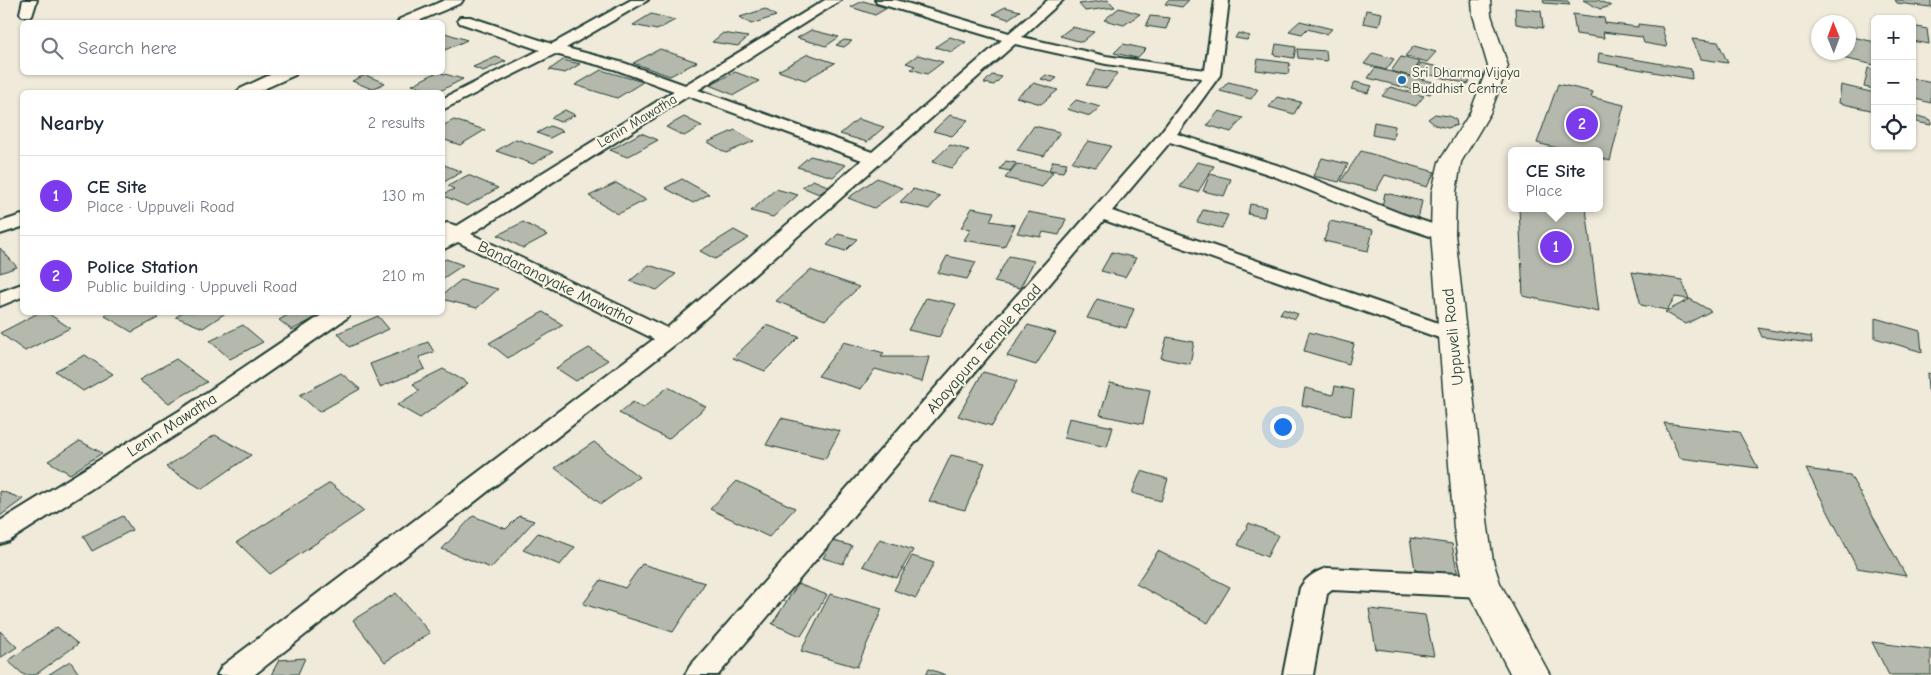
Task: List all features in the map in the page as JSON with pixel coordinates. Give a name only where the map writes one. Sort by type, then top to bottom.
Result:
[{"type":"main road","name":"Uppuveli Road","points":[[1481,0],[1482,15],[1498,66],[1480,112],[1450,162],[1444,192],[1443,234],[1471,528],[1476,561],[1483,586],[1531,675]]},
{"type":"street","points":[[410,20],[456,0]]},
{"type":"street","points":[[445,103],[553,49],[642,0]]},
{"type":"street","name":"Lenin Mawatha","points":[[447,235],[688,91],[834,0]]},
{"type":"street","points":[[882,0],[1011,39],[1106,60],[1212,74]]},
{"type":"street","points":[[232,675],[669,338],[1056,0]]},
{"type":"street","name":"Abayapura Temple Road","points":[[700,675],[1166,136],[1212,74],[1222,0]]},
{"type":"street","points":[[465,20],[553,49],[619,66],[874,159]]},
{"type":"street","points":[[250,90],[283,75]]},
{"type":"street","points":[[1166,136],[1277,171],[1395,218],[1443,234]]},
{"type":"street","points":[[1101,213],[1452,335]]},
{"type":"street","points":[[0,228],[20,222]]},
{"type":"street","name":"Bandaranayake Mawatha","points":[[447,235],[669,338]]},
{"type":"street","points":[[0,300],[20,291]]},
{"type":"street","name":"Lenin Mawatha","points":[[0,534],[187,417],[337,315]]},
{"type":"street","points":[[1298,675],[1314,588],[1328,580],[1483,586]]},
{"type":"building","points":[[1108,0],[1115,7],[1085,11],[1079,4]]},
{"type":"building","points":[[1168,0],[1189,0],[1182,7],[1165,4]]},
{"type":"building","points":[[1543,0],[1568,1],[1570,5],[1544,3]]},
{"type":"building","points":[[1583,0],[1598,0],[1611,6],[1600,9]]},
{"type":"building","points":[[1895,0],[1931,0],[1931,7],[1897,3]]},
{"type":"building","points":[[863,1],[887,8],[875,15],[851,7]]},
{"type":"building","points":[[1005,7],[1020,11],[1008,19],[993,14]]},
{"type":"building","points":[[1119,8],[1140,14],[1124,25],[1104,20]]},
{"type":"building","points":[[1515,8],[1541,11],[1543,28],[1516,24]]},
{"type":"building","points":[[765,9],[776,16],[751,24],[740,17]]},
{"type":"building","points":[[1366,10],[1382,13],[1379,26],[1363,23]]},
{"type":"building","points":[[651,14],[675,20],[657,30],[633,25]]},
{"type":"building","points":[[1573,14],[1604,18],[1605,23],[1638,27],[1638,24],[1662,27],[1667,47],[1644,43],[1642,37],[1603,32],[1604,38],[1576,34]]},
{"type":"building","points":[[1150,16],[1170,18],[1166,29],[1146,26]]},
{"type":"building","points":[[1300,21],[1332,29],[1327,34],[1307,29],[1302,34],[1289,31]]},
{"type":"building","points":[[1072,27],[1094,32],[1082,42],[1060,36]]},
{"type":"building","points":[[1916,27],[1927,29],[1929,44],[1916,42]]},
{"type":"building","points":[[811,30],[839,37],[826,46],[797,38]]},
{"type":"building","points":[[445,33],[467,40],[445,50]]},
{"type":"building","points":[[723,33],[748,37],[738,46],[712,42]]},
{"type":"building","points":[[1238,33],[1250,36],[1247,40],[1235,38]]},
{"type":"building","points":[[950,37],[966,42],[952,52],[935,47]]},
{"type":"building","points":[[1856,38],[1871,41],[1871,64],[1851,60],[1856,60]]},
{"type":"building","points":[[1692,39],[1718,42],[1728,63],[1701,59]]},
{"type":"building","points":[[844,40],[852,41],[844,47],[836,45]]},
{"type":"building","points":[[1123,44],[1146,49],[1137,58],[1114,53]]},
{"type":"building","points":[[1276,44],[1296,47],[1294,58],[1274,55]]},
{"type":"building","points":[[1414,46],[1436,52],[1427,62],[1405,56]]},
{"type":"building","points":[[660,49],[697,62],[670,76],[633,63]]},
{"type":"building","points":[[1297,49],[1326,51],[1327,61],[1298,58]]},
{"type":"building","points":[[1373,53],[1394,59],[1386,70],[1364,64]]},
{"type":"building","points":[[1599,53],[1691,69],[1692,79],[1598,62]]},
{"type":"building","points":[[808,54],[835,63],[805,80],[778,71]]},
{"type":"building","points":[[918,55],[943,62],[927,74],[911,69],[915,66],[906,63]]},
{"type":"building","points":[[496,57],[506,61],[483,71],[473,67]]},
{"type":"building","points":[[1401,57],[1420,62],[1410,76],[1391,71]]},
{"type":"building","points":[[1258,59],[1290,63],[1288,74],[1256,70]]},
{"type":"building","points":[[563,60],[580,64],[565,73],[549,70]]},
{"type":"building","points":[[1421,63],[1473,75],[1468,84],[1415,71]]},
{"type":"building","name":"Sri Dharma Vijaya Buddhist Centre","points":[[1375,68],[1437,83],[1430,94],[1368,78]]},
{"type":"building","points":[[1868,68],[1871,69],[1871,88],[1864,87]]},
{"type":"building","points":[[1097,69],[1117,73],[1107,88],[1086,85]]},
{"type":"building","points":[[601,70],[643,82],[617,98],[575,85]]},
{"type":"building","points":[[735,72],[759,81],[734,95],[709,85]]},
{"type":"building","points":[[445,74],[463,79],[442,90],[431,90],[412,85],[431,75]]},
{"type":"building","points":[[365,75],[385,83],[372,89],[352,81]]},
{"type":"building","points":[[992,75],[1002,77],[994,85],[984,83]]},
{"type":"building","points":[[1046,75],[1057,78],[1052,82],[1041,79]]},
{"type":"building","points":[[1916,79],[1931,83],[1931,103],[1916,99]]},
{"type":"building","points":[[1228,82],[1258,89],[1251,99],[1220,91]]},
{"type":"building","points":[[1355,82],[1372,86],[1368,93],[1351,89]]},
{"type":"building","points":[[1034,83],[1058,90],[1041,104],[1016,97]]},
{"type":"building","points":[[1558,84],[1593,92],[1591,97],[1624,105],[1610,161],[1603,159],[1603,147],[1553,147],[1537,143]]},
{"type":"building","points":[[1841,85],[1871,92],[1871,110],[1839,103]]},
{"type":"building","points":[[1390,87],[1424,96],[1416,106],[1382,96]]},
{"type":"building","points":[[1277,97],[1301,102],[1294,114],[1269,107]]},
{"type":"building","points":[[1076,100],[1100,107],[1090,116],[1067,109]]},
{"type":"building","points":[[565,110],[575,115],[560,122],[551,118]]},
{"type":"building","points":[[1219,111],[1243,118],[1231,132],[1207,125]]},
{"type":"building","points":[[1435,114],[1449,116],[1456,120],[1457,125],[1448,128],[1435,125],[1428,119]]},
{"type":"building","points":[[950,115],[968,120],[952,136],[933,131]]},
{"type":"building","points":[[1918,116],[1931,120],[1931,125],[1916,122]]},
{"type":"building","points":[[684,117],[702,126],[684,136],[666,127]]},
{"type":"building","points":[[858,119],[884,127],[867,142],[840,134]]},
{"type":"building","points":[[454,120],[485,130],[460,145],[445,140],[445,124]]},
{"type":"building","points":[[1374,122],[1395,126],[1393,139],[1372,135]]},
{"type":"building","points":[[550,126],[563,131],[550,138],[537,133]]},
{"type":"building","points":[[1034,126],[1060,132],[1044,156],[1017,150]]},
{"type":"building","points":[[735,130],[754,141],[726,153],[708,142]]},
{"type":"building","points":[[641,133],[658,140],[627,157],[610,150]]},
{"type":"building","points":[[516,139],[553,152],[533,164],[496,151]]},
{"type":"building","points":[[1088,141],[1111,146],[1096,167],[1072,162]]},
{"type":"building","points":[[950,145],[969,150],[952,168],[932,162]]},
{"type":"building","points":[[1361,151],[1435,172],[1427,187],[1385,175],[1376,191],[1341,181]]},
{"type":"building","points":[[810,156],[846,165],[833,177],[797,167]]},
{"type":"building","points":[[1322,158],[1348,164],[1339,182],[1313,176]]},
{"type":"building","points":[[1006,161],[1016,163],[1010,171],[1000,169]]},
{"type":"building","points":[[1053,161],[1067,163],[1063,172],[1049,170]]},
{"type":"building","points":[[1197,162],[1214,166],[1198,192],[1180,187]]},
{"type":"building","points":[[1017,164],[1053,172],[1042,187],[1005,178]]},
{"type":"building","points":[[445,165],[462,172],[445,181]]},
{"type":"building","points":[[1210,174],[1231,179],[1224,196],[1203,191]]},
{"type":"building","points":[[468,175],[498,188],[467,206],[445,196],[445,194],[454,189],[448,186]]},
{"type":"building","points":[[877,178],[902,188],[874,208],[848,198]]},
{"type":"building","points":[[682,179],[709,194],[693,203],[665,188]]},
{"type":"building","points":[[813,180],[830,187],[819,194],[802,187]]},
{"type":"building","points":[[616,183],[646,200],[618,214],[589,196]]},
{"type":"building","points":[[776,189],[798,195],[773,217],[751,211]]},
{"type":"building","points":[[913,189],[940,196],[929,209],[900,202]]},
{"type":"building","points":[[1385,193],[1422,201],[1418,219],[1381,211]]},
{"type":"building","points":[[1250,204],[1266,207],[1264,217],[1248,214]]},
{"type":"building","points":[[972,208],[994,212],[990,221],[1015,225],[1004,247],[964,240],[971,229],[961,228]]},
{"type":"building","points":[[1203,210],[1228,215],[1222,228],[1197,222]]},
{"type":"building","points":[[1028,212],[1066,219],[1059,235],[1043,232],[1041,237],[1017,233]]},
{"type":"building","points":[[1519,212],[1586,212],[1599,312],[1523,296]]},
{"type":"building","points":[[1330,221],[1373,230],[1368,251],[1324,241]]},
{"type":"building","points":[[523,222],[547,235],[523,248],[498,235]]},
{"type":"building","points":[[734,230],[749,238],[715,259],[700,251]]},
{"type":"building","points":[[838,234],[857,239],[845,251],[827,245]]},
{"type":"building","points":[[0,248],[17,267],[0,273]]},
{"type":"building","points":[[1112,252],[1136,258],[1125,277],[1101,271]]},
{"type":"building","points":[[947,256],[976,262],[967,279],[938,273]]},
{"type":"building","points":[[1009,256],[1034,261],[1020,288],[994,282]]},
{"type":"building","points":[[446,259],[463,265],[445,277]]},
{"type":"building","points":[[649,265],[676,274],[657,290],[630,281]]},
{"type":"building","points":[[810,270],[859,287],[825,320],[776,301]]},
{"type":"building","points":[[1632,272],[1682,280],[1689,299],[1675,297],[1667,310],[1641,305]]},
{"type":"building","points":[[461,280],[498,289],[477,308],[445,300],[445,293]]},
{"type":"building","points":[[926,298],[956,304],[939,337],[908,330]]},
{"type":"building","points":[[1097,299],[1134,309],[1126,328],[1087,318]]},
{"type":"building","points":[[1690,299],[1711,311],[1686,324],[1665,312]]},
{"type":"building","points":[[1283,309],[1298,314],[1295,319],[1280,314]]},
{"type":"building","points":[[543,312],[563,325],[508,358],[489,343]]},
{"type":"building","points":[[34,315],[50,315],[70,328],[25,351],[0,333]]},
{"type":"building","points":[[154,315],[158,318],[132,332],[105,316]]},
{"type":"building","points":[[179,315],[222,315],[203,328],[176,317]]},
{"type":"building","points":[[288,315],[312,315],[315,318],[292,330],[279,320]]},
{"type":"building","points":[[378,316],[389,329],[349,347],[338,333]]},
{"type":"building","points":[[1875,318],[1920,331],[1922,352],[1875,338]]},
{"type":"building","points":[[243,325],[263,342],[230,359],[210,341]]},
{"type":"building","points":[[767,325],[799,337],[765,371],[733,358]]},
{"type":"building","points":[[1028,325],[1056,333],[1036,365],[1007,356]]},
{"type":"building","points":[[1758,328],[1811,337],[1812,343],[1762,337]]},
{"type":"building","points":[[1309,332],[1354,344],[1349,364],[1304,351]]},
{"type":"building","points":[[1167,337],[1194,342],[1190,364],[1161,358]]},
{"type":"building","points":[[428,342],[434,352],[419,357],[425,369],[380,387],[370,364]]},
{"type":"building","points":[[844,342],[884,353],[881,357],[929,357],[922,382],[875,369],[861,389],[818,376]]},
{"type":"building","points":[[589,348],[608,360],[576,381],[556,368]]},
{"type":"building","points":[[85,355],[113,374],[83,391],[55,371]]},
{"type":"building","points":[[176,359],[207,382],[169,403],[139,380]]},
{"type":"building","points":[[443,369],[468,383],[420,418],[397,405],[419,391],[413,384]]},
{"type":"building","points":[[983,372],[1017,381],[992,426],[958,416]]},
{"type":"building","points":[[341,373],[360,389],[319,412],[300,395]]},
{"type":"building","points":[[1927,373],[1931,374],[1931,391],[1928,390]]},
{"type":"building","points":[[1110,383],[1150,390],[1143,424],[1100,415]]},
{"type":"building","points":[[1335,386],[1354,390],[1351,416],[1302,405],[1305,388],[1333,395]]},
{"type":"building","points":[[668,387],[706,407],[668,439],[619,413],[633,402],[643,408]]},
{"type":"building","points":[[781,418],[840,431],[825,459],[766,445]]},
{"type":"building","points":[[1069,418],[1113,427],[1107,447],[1064,438]]},
{"type":"building","points":[[1664,423],[1739,432],[1758,468],[1680,458]]},
{"type":"building","points":[[215,435],[251,455],[202,489],[166,467]]},
{"type":"building","points":[[80,441],[102,453],[70,474],[48,461]]},
{"type":"building","points":[[594,442],[639,477],[601,504],[555,468]]},
{"type":"building","points":[[951,455],[985,463],[965,510],[929,501]]},
{"type":"building","points":[[1806,469],[1850,475],[1906,576],[1857,568]]},
{"type":"building","points":[[1141,471],[1168,479],[1161,501],[1132,493]]},
{"type":"building","points":[[737,481],[795,508],[769,537],[710,509]]},
{"type":"building","points":[[330,483],[364,511],[270,574],[237,542]]},
{"type":"building","points":[[0,492],[23,499],[0,516]]},
{"type":"building","points":[[123,516],[132,530],[92,551],[83,536]]},
{"type":"building","points":[[473,516],[506,529],[519,516],[534,521],[491,568],[442,549]]},
{"type":"building","points":[[1249,523],[1278,535],[1267,557],[1238,545]]},
{"type":"building","points":[[538,533],[575,547],[560,565],[523,550]]},
{"type":"building","points":[[1410,538],[1452,544],[1458,576],[1415,570]]},
{"type":"building","points":[[880,539],[913,550],[897,578],[863,566]]},
{"type":"building","points":[[833,541],[852,546],[843,564],[823,558]]},
{"type":"building","points":[[1158,551],[1230,587],[1208,623],[1136,584]]},
{"type":"building","points":[[912,556],[934,563],[916,598],[894,590]]},
{"type":"building","points":[[642,564],[705,583],[673,632],[583,604],[601,580],[625,588]]},
{"type":"building","points":[[798,584],[827,595],[801,636],[772,624]]},
{"type":"building","points":[[396,593],[430,633],[385,662],[353,620]]},
{"type":"building","points":[[830,594],[882,609],[857,667],[801,651]]},
{"type":"building","points":[[1369,609],[1425,615],[1434,656],[1376,649]]},
{"type":"building","points":[[57,627],[78,644],[35,675],[24,675],[8,661]]},
{"type":"building","points":[[0,631],[17,647],[0,658]]},
{"type":"building","points":[[1872,642],[1931,650],[1931,675],[1889,675]]},
{"type":"building","points":[[305,658],[298,674],[271,675],[279,660]]},
{"type":"building","points":[[70,661],[80,675],[48,675]]},
{"type":"building","points":[[929,669],[946,675],[926,675]]},
{"type":"place","name":"Sri Dharma Vijaya Buddhist Centre","points":[[1402,80]]},
{"type":"place","name":"Police Station","points":[[1582,124]]},
{"type":"place","name":"CE Site","points":[[1556,247]]}]
